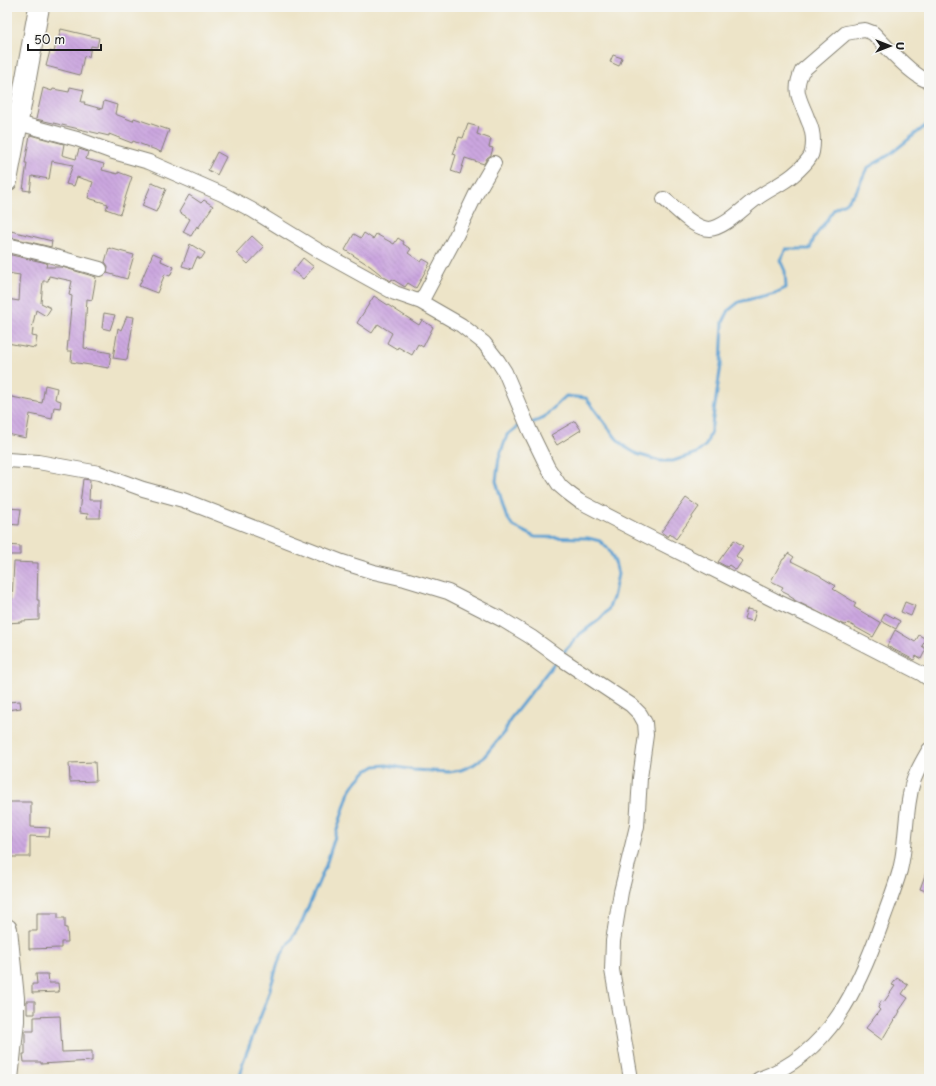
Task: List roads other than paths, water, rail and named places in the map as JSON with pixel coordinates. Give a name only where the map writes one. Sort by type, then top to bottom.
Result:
[{"type":"highway","points":[[7,181],[39,7]]},
{"type":"highway","points":[[7,929],[14,998],[14,1021],[8,1079]]},
{"type":"street","points":[[664,199],[695,224],[707,229],[716,228],[757,198],[793,175],[804,165],[812,155],[813,138],[809,121],[796,90],[798,79],[802,71],[846,33],[865,30],[873,33],[914,73],[924,80],[929,81]]},
{"type":"street","points":[[18,123],[77,139],[110,151],[149,162],[171,171],[234,200],[319,251],[396,293],[421,302],[462,325],[484,343],[505,372],[530,431],[548,468],[560,486],[567,492],[579,501],[774,600],[813,618],[929,679]]},
{"type":"street","points":[[421,302],[455,238],[476,194],[494,163]]},
{"type":"street","points":[[7,246],[41,253],[100,269]]},
{"type":"street","points":[[7,460],[38,462],[99,473],[143,489],[183,500],[342,562],[448,592],[503,620],[531,637],[631,705],[640,714],[645,722],[646,735],[640,778],[637,826],[622,892],[613,941],[612,970],[631,1079]]},
{"type":"street","points":[[759,1079],[774,1073],[798,1059],[820,1039],[854,992],[872,949],[900,870],[910,794],[916,774],[929,750]]},
{"type":"waterway","points":[[531,423],[542,419],[566,396],[586,398],[616,438],[625,447],[637,454],[660,461],[673,461],[697,453],[706,445],[711,431],[721,365],[723,322],[729,310],[739,302],[775,293],[786,288],[785,271],[780,260],[786,249],[810,249],[814,238],[835,208],[845,203],[856,192],[867,168],[889,155],[929,123]]},
{"type":"waterway","points":[[524,425],[517,427],[507,435],[499,458],[496,481],[506,516],[513,526],[535,537],[588,538],[600,541],[609,550],[615,562],[618,574],[613,598],[608,610],[600,619],[580,634],[561,655]]},
{"type":"waterway","points":[[238,1079],[266,1002],[278,963],[283,952],[302,922],[326,865],[349,792],[356,782],[365,772],[375,766],[387,765],[413,770],[449,772],[461,770],[473,765],[483,758],[505,731],[511,718],[556,661]]}]
